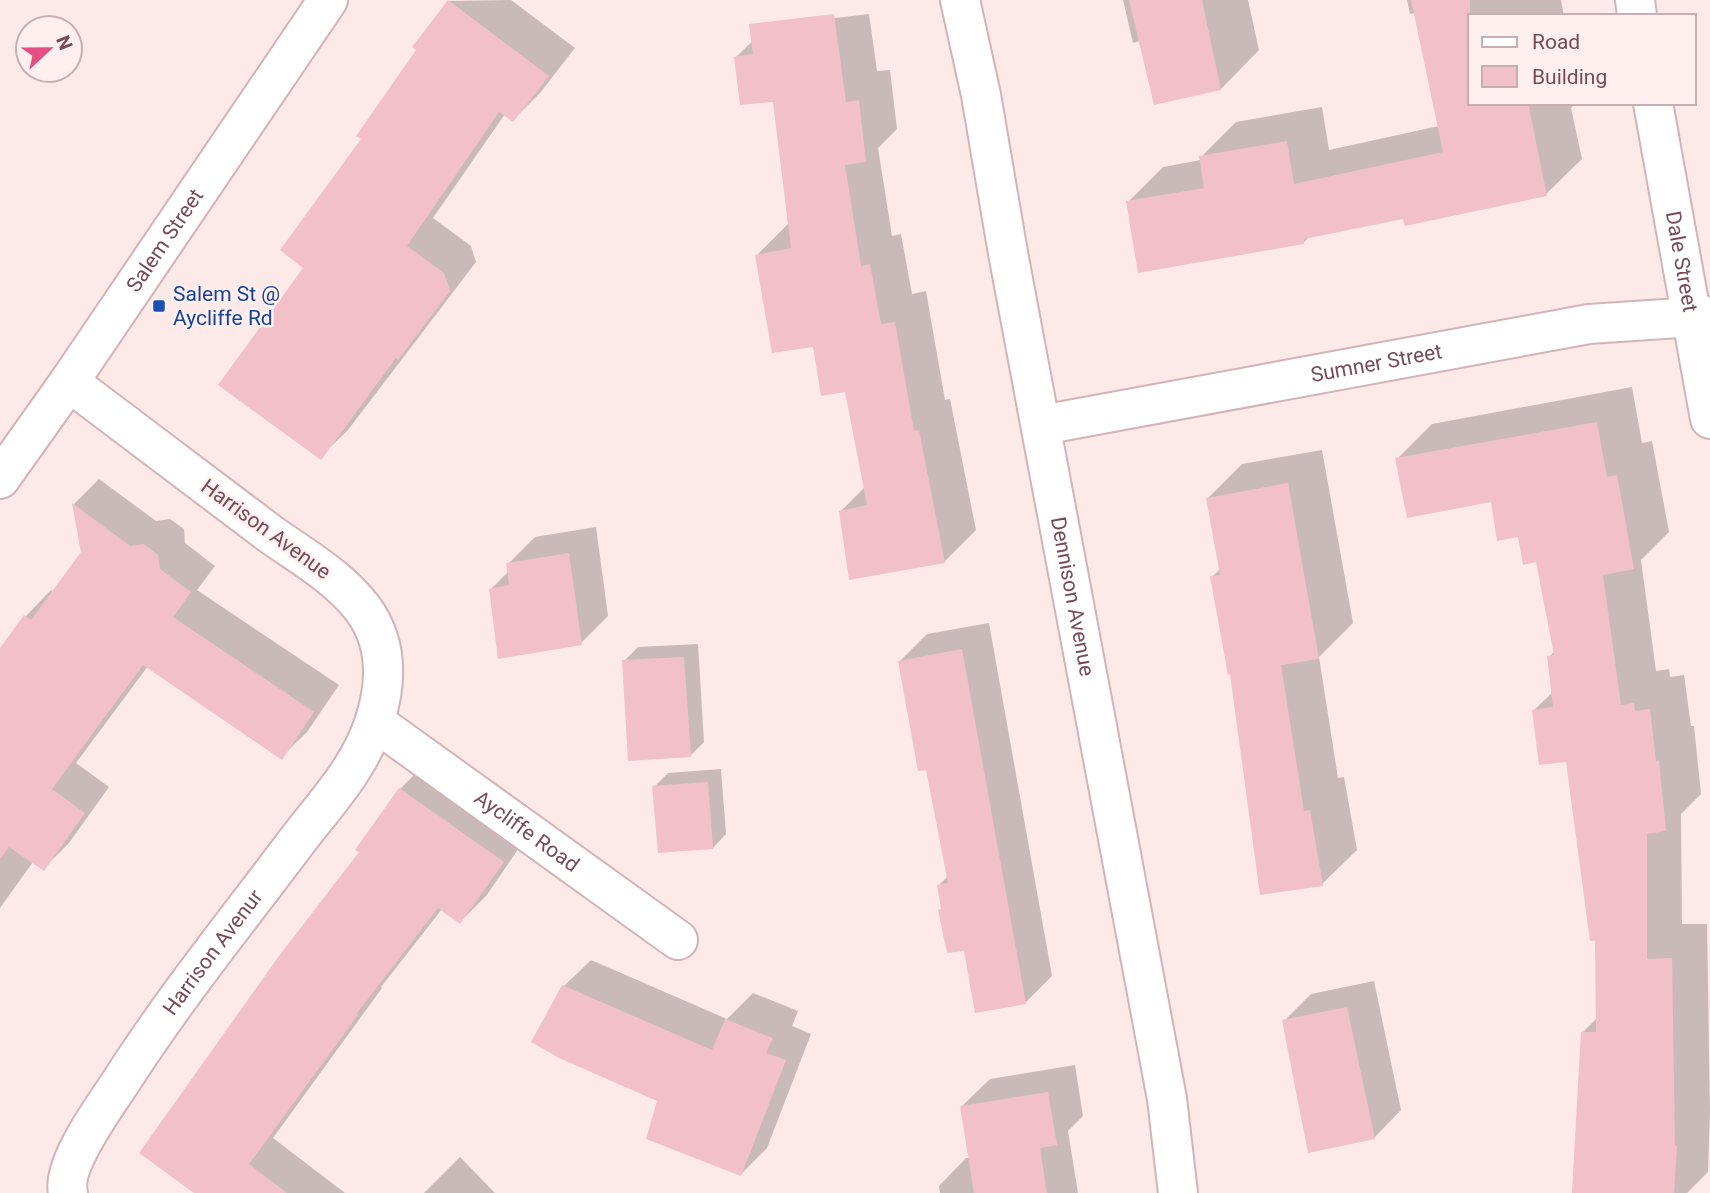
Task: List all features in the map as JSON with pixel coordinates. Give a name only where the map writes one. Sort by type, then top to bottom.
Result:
[{"type":"street","name":"Salem Street","points":[[0,479],[69,382],[328,0]]},
{"type":"street","name":"Dennison Avenue","points":[[960,0],[981,95],[1167,1099],[1178,1193]]},
{"type":"street","name":"Dale Street","points":[[1653,105],[1700,316],[1710,419]]},
{"type":"street","name":"Sumner Street","points":[[1042,425],[1589,324],[1700,316]]},
{"type":"street","name":"Harrison Avenue","points":[[69,382],[269,533],[335,579],[363,610],[380,641],[385,678],[375,722]]},
{"type":"street","name":"Aycliffe Road","points":[[375,722],[678,940]]},
{"type":"street","name":"Harrison Avenur","points":[[68,1193],[66,1184],[81,1144],[126,1074],[297,841],[345,782],[375,722]]},
{"type":"building","points":[[448,0],[549,76],[513,122],[499,112],[407,246],[444,273],[450,291],[398,360],[396,358],[321,460],[218,385],[303,268],[280,250],[361,139],[356,136],[416,50],[412,47]]},
{"type":"building","points":[[1129,0],[1202,0],[1221,90],[1154,105]]},
{"type":"building","points":[[1411,0],[1470,0],[1468,105],[1528,105],[1547,196],[1405,226],[1403,219],[1304,239],[1304,244],[1138,273],[1126,201],[1204,188],[1199,156],[1287,141],[1294,184],[1443,152]]},
{"type":"building","points":[[834,14],[846,102],[859,100],[866,162],[845,165],[861,266],[870,264],[881,324],[895,322],[914,431],[919,430],[945,563],[849,580],[839,511],[867,505],[845,392],[821,396],[813,347],[772,353],[755,255],[791,248],[773,102],[740,105],[734,57],[753,54],[749,24]]},
{"type":"building","points":[[1597,422],[1607,477],[1617,475],[1634,569],[1603,575],[1621,705],[1634,703],[1635,711],[1650,709],[1656,761],[1659,760],[1666,831],[1647,834],[1647,959],[1672,958],[1677,1146],[1674,1193],[1572,1193],[1581,1032],[1596,1032],[1595,941],[1590,941],[1566,762],[1539,765],[1532,710],[1553,707],[1547,656],[1554,655],[1536,562],[1523,565],[1518,537],[1497,541],[1491,502],[1407,518],[1395,458]]},
{"type":"building","points":[[1288,483],[1319,659],[1281,665],[1304,811],[1310,810],[1323,886],[1260,895],[1230,674],[1228,675],[1210,576],[1220,575],[1206,498]]},
{"type":"building","points":[[72,503],[130,546],[144,544],[158,555],[160,569],[191,592],[173,617],[314,712],[282,760],[143,665],[52,789],[85,813],[44,871],[9,847],[0,859],[0,648],[24,615],[31,620],[81,552]]},
{"type":"building","points":[[569,553],[582,645],[498,659],[489,589],[509,585],[506,563]]},
{"type":"building","points":[[962,649],[1026,1004],[975,1013],[964,951],[947,953],[938,910],[941,909],[937,885],[948,883],[926,770],[918,771],[898,661]]},
{"type":"building","points":[[684,657],[691,757],[628,761],[622,660]]},
{"type":"building","points":[[708,782],[713,849],[658,853],[652,786]]},
{"type":"building","points":[[399,788],[504,862],[460,924],[438,908],[357,1013],[249,1164],[287,1193],[194,1193],[139,1153],[279,956],[359,852],[355,850]]},
{"type":"building","points":[[562,985],[712,1050],[725,1019],[773,1038],[766,1053],[786,1060],[741,1176],[646,1139],[657,1101],[559,1058],[531,1042]]},
{"type":"building","points":[[1347,1007],[1375,1139],[1308,1153],[1282,1020]]},
{"type":"building","points":[[1048,1092],[1057,1145],[1040,1148],[1047,1193],[974,1193],[960,1106]]},
{"type":"place","name":"Salem St @ Aycliffe Rd","points":[[159,306]]}]
